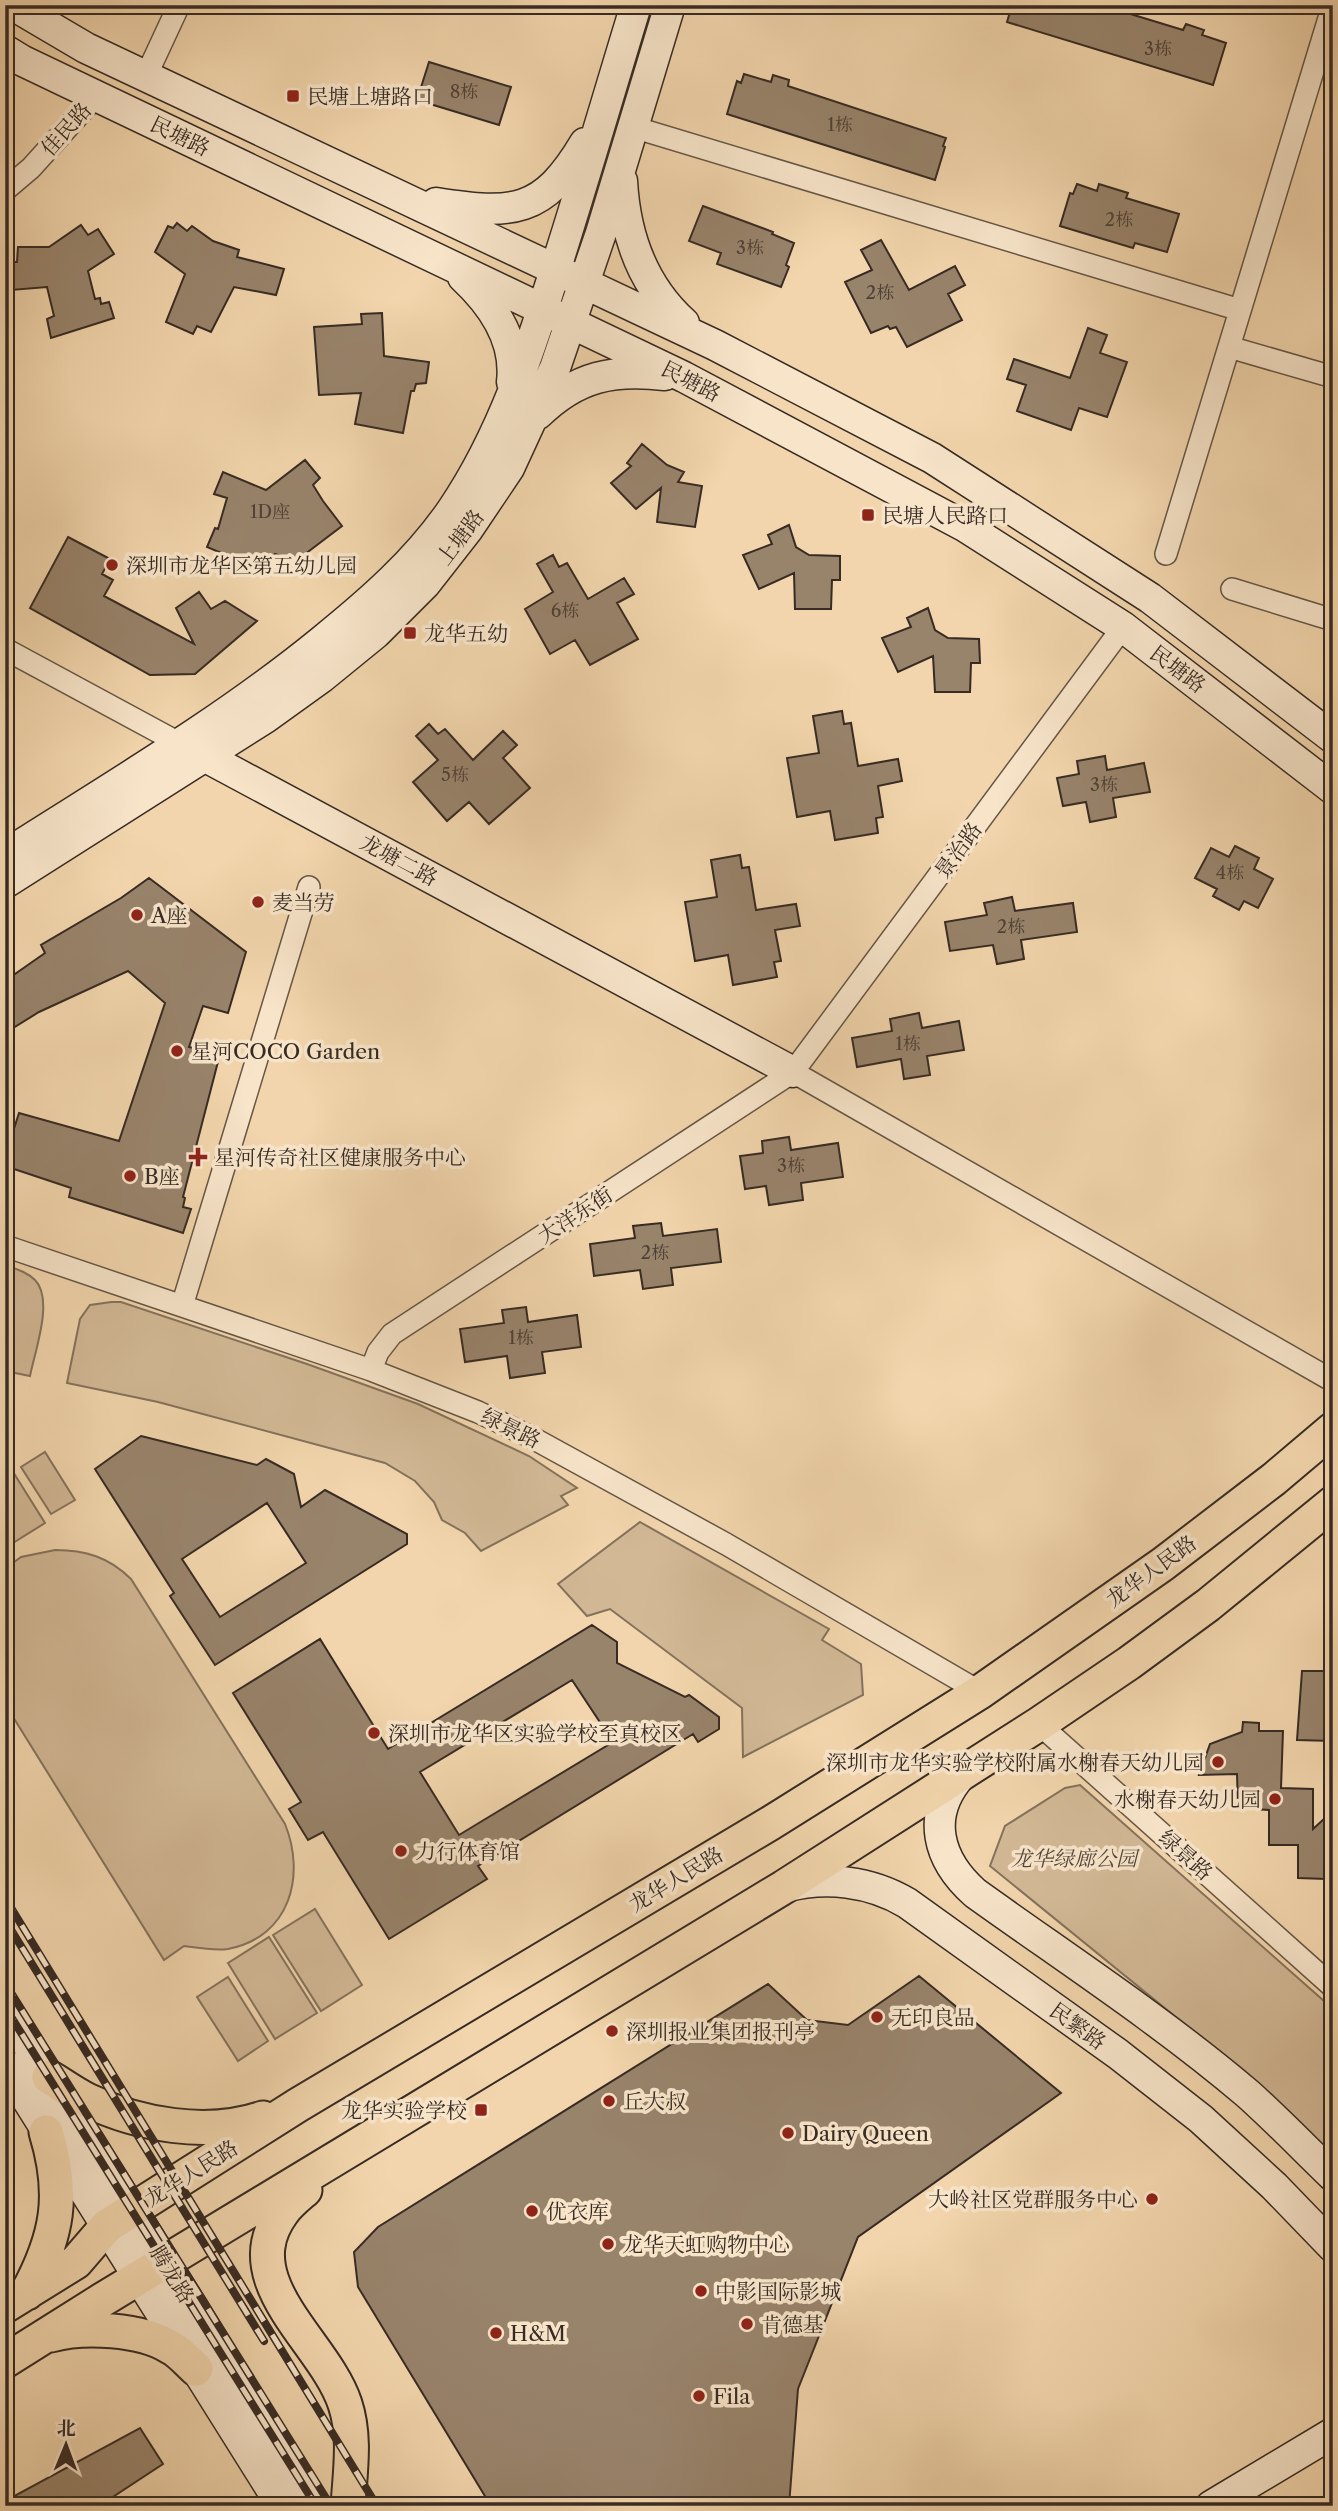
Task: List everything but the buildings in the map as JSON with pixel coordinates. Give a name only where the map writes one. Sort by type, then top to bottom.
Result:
[{"type":"main road","name":"民塘路","points":[[13,5],[86,48],[700,338],[932,458],[1150,598],[1333,738]]},
{"type":"main road","name":"上塘路","points":[[5,855],[193,750],[265,718],[322,677],[376,633],[425,584],[468,529],[509,468],[530,351],[636,5]]},
{"type":"main road","name":"上塘路","points":[[519,413],[571,323],[670,5]]},
{"type":"main road","name":"民塘路","points":[[5,50],[23,61],[684,377],[966,527],[1122,627],[1333,789]]},
{"type":"main road","points":[[402,197],[476,209],[521,207],[553,188],[604,113]]},
{"type":"main road","points":[[621,166],[628,225],[648,281],[667,308],[700,338]]},
{"type":"main road","points":[[449,265],[496,315],[511,346],[519,413],[550,402],[567,390],[606,374],[641,372],[684,377]]},
{"type":"main road","name":"上塘路","points":[[5,883],[193,750]]},
{"type":"main road","name":"龙塘二路","points":[[193,750],[793,1073]]},
{"type":"main road","name":"龙华人民路","points":[[16,2299],[76,2262],[120,2218],[298,2105],[769,1824],[980,1692],[1163,1564],[1274,1479],[1333,1429]]},
{"type":"main road","points":[[5,2361],[784,1887],[961,1775],[1129,1663],[1208,1605],[1333,1503]]},
{"type":"main road","points":[[961,1775],[950,1787],[946,1797],[940,1819],[940,1833],[948,1860],[962,1882],[1197,2053],[1249,2096],[1333,2176]]},
{"type":"main road","name":"民繁路","points":[[784,1887],[817,1881],[835,1881],[867,1887],[907,1903],[1118,2054],[1201,2119],[1274,2186],[1333,2247]]},
{"type":"main road","name":"腾龙路","points":[[5,2008],[49,2077],[120,2218],[152,2271],[313,2506]]},
{"type":"main road","name":"腾龙路","points":[[5,2064],[46,2132],[120,2218]]},
{"type":"main road","points":[[49,2077],[87,2100],[119,2111],[156,2122],[195,2127],[246,2123],[298,2105]]},
{"type":"main road","points":[[16,2299],[50,2243],[55,2216],[55,2162],[46,2132]]},
{"type":"main road","points":[[343,2154],[284,2210],[272,2232],[267,2257],[270,2281],[275,2291],[327,2368],[345,2403],[352,2436],[348,2506]]},
{"type":"main road","name":"腾龙路","points":[[152,2271],[196,2369],[282,2506]]},
{"type":"main road","points":[[45,2337],[59,2333],[92,2331],[149,2338],[172,2347],[196,2369]]},
{"type":"main road","points":[[1211,2506],[1333,2433]]},
{"type":"main road","points":[[1242,2506],[1333,2450]]},
{"type":"street","points":[[146,76],[179,5]]},
{"type":"street","points":[[1166,554],[1333,5]]},
{"type":"street","name":"佳民路","points":[[5,190],[31,168],[96,96]]},
{"type":"street","points":[[633,127],[1240,310]]},
{"type":"street","points":[[1229,347],[1333,377]]},
{"type":"street","points":[[1232,590],[1333,620]]},
{"type":"street","name":"景治路","points":[[793,1073],[1122,627]]},
{"type":"street","name":"龙塘二路","points":[[5,649],[193,750]]},
{"type":"street","points":[[182,1306],[309,887]]},
{"type":"street","points":[[793,1073],[1333,1381]]},
{"type":"street","name":"大洋东街","points":[[372,1370],[378,1352],[391,1334],[793,1073]]},
{"type":"street","name":"绿景路","points":[[5,1247],[372,1370],[445,1398],[529,1436],[726,1544],[980,1692]]},
{"type":"street","name":"绿景路","points":[[1039,1724],[1333,1987]]},
{"type":"green space","points":[[5,1265],[35,1280],[43,1300],[41,1326],[30,1376],[5,1371]]},
{"type":"green space","points":[[121,1302],[418,1404],[529,1456],[577,1488],[561,1496],[568,1505],[481,1551],[465,1533],[442,1520],[434,1502],[415,1481],[385,1463],[158,1402],[67,1383],[80,1319],[90,1305]]},
{"type":"green space","points":[[45,1452],[75,1500],[51,1514],[21,1467]]},
{"type":"green space","points":[[5,1459],[45,1523],[5,1548]]},
{"type":"green space","points":[[640,1522],[829,1629],[822,1640],[861,1664],[863,1695],[743,1757],[742,1708],[610,1609],[587,1616],[558,1584]]},
{"type":"green space","points":[[55,1550],[96,1556],[114,1565],[131,1579],[285,1824],[294,1864],[288,1901],[279,1918],[266,1932],[249,1942],[223,1950],[184,1946],[164,1960],[5,1704],[5,1569],[21,1557]]},
{"type":"green space","name":"龙华绿廊公园","points":[[1080,1785],[1333,2009],[1333,2165],[1257,2083],[990,1866],[1005,1826],[1065,1788]]},
{"type":"green space","points":[[315,1909],[362,1985],[321,2011],[273,1935]]},
{"type":"green space","points":[[269,1937],[317,2013],[275,2039],[228,1963]]},
{"type":"green space","points":[[228,1977],[268,2041],[238,2061],[197,1997]]},
{"type":"railway","points":[[5,1898],[377,2506]]},
{"type":"railway","points":[[5,1920],[264,2341]]},
{"type":"railway","points":[[5,1983],[331,2506]]},
{"type":"railway","points":[[5,2007],[316,2506]]},
{"type":"place","name":"民塘上塘路口","points":[[293,96]]},
{"type":"place","name":"民塘人民路口","points":[[868,515]]},
{"type":"place","name":"深圳市龙华区第五幼儿园","points":[[112,565]]},
{"type":"place","name":"龙华五幼","points":[[410,633]]},
{"type":"place","name":"麦当劳","points":[[258,902]]},
{"type":"place","name":"A座","points":[[137,915]]},
{"type":"place","name":"星河COCO Garden","points":[[177,1051]]},
{"type":"place","name":"星河传奇社区健康服务中心","points":[[198,1157]]},
{"type":"place","name":"B座","points":[[130,1176]]},
{"type":"place","name":"深圳市龙华区实验学校至真校区","points":[[374,1733]]},
{"type":"place","name":"深圳市龙华实验学校附属水榭春天幼儿园","points":[[1218,1762]]},
{"type":"place","name":"水榭春天幼儿园","points":[[1275,1799]]},
{"type":"place","name":"力行体育馆","points":[[401,1851]]},
{"type":"place","name":"无印良品","points":[[877,2017]]},
{"type":"place","name":"深圳报业集团报刊亭","points":[[612,2031]]},
{"type":"place","name":"丘大叔","points":[[609,2101]]},
{"type":"place","name":"龙华实验学校","points":[[481,2110]]},
{"type":"place","name":"Dairy Queen","points":[[788,2133]]},
{"type":"place","name":"大岭社区党群服务中心","points":[[1152,2199]]},
{"type":"place","name":"优衣库","points":[[532,2211]]},
{"type":"place","name":"龙华天虹购物中心","points":[[608,2244]]},
{"type":"place","name":"中影国际影城","points":[[701,2291]]},
{"type":"place","name":"肯德基","points":[[747,2324]]},
{"type":"place","name":"H&M","points":[[496,2333]]},
{"type":"place","name":"Fila","points":[[699,2396]]}]
